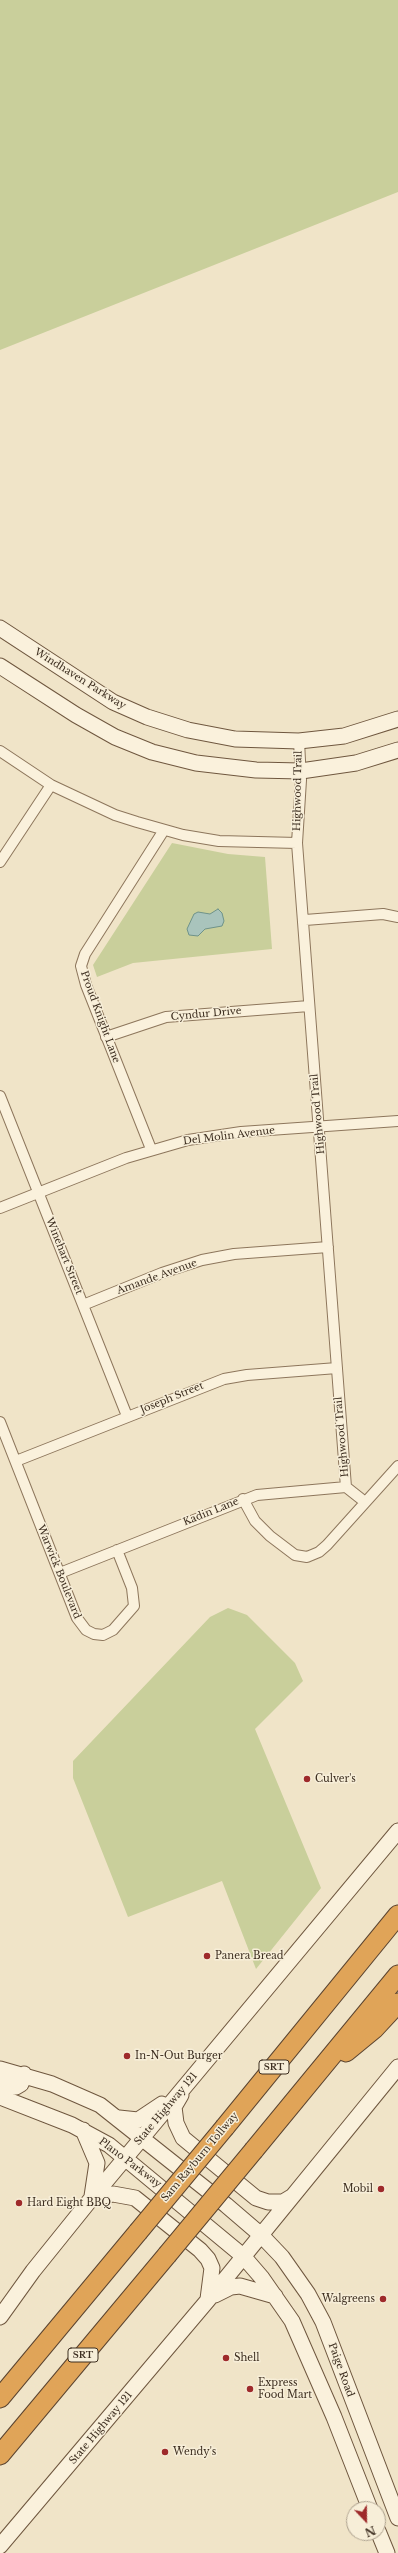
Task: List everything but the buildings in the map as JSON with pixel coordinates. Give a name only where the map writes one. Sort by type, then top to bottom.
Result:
[{"type":"highway","name":"Sam Rayburn Tollway","points":[[4,2392],[225,2127],[398,1915]]},
{"type":"highway","name":"SRT","points":[[0,2455],[398,1975]]},
{"type":"highway","points":[[314,2078],[374,2029],[398,2003]]},
{"type":"main road","name":"Windhaven Parkway","points":[[0,628],[101,695],[147,717],[188,730],[221,737],[264,742],[299,741],[344,736],[398,719]]},
{"type":"main road","points":[[0,666],[102,731],[137,747],[168,757],[222,767],[300,771],[356,763],[398,750]]},
{"type":"main road","name":"State Highway 121","points":[[0,2317],[33,2271],[125,2157],[398,1831]]},
{"type":"main road","name":"State Highway 121","points":[[0,2546],[208,2300],[398,2067]]},
{"type":"main road","points":[[0,2069],[24,2074],[52,2084],[89,2100],[119,2118],[261,2235]]},
{"type":"main road","points":[[0,2083],[16,2087],[21,2084],[24,2074]]},
{"type":"main road","points":[[119,2118],[138,2120],[148,2115],[186,2085]]},
{"type":"main road","points":[[186,2085],[174,2107],[176,2123],[183,2138],[256,2198],[268,2202],[283,2202],[294,2196]]},
{"type":"main road","name":"Plano Parkway","points":[[0,2097],[40,2111],[83,2130],[125,2157],[243,2256]]},
{"type":"main road","points":[[83,2130],[97,2163],[91,2199],[113,2194],[135,2198],[200,2250],[208,2259],[212,2268],[208,2300]]},
{"type":"main road","name":"Paige Road","points":[[261,2235],[294,2273],[323,2322],[379,2472],[398,2518]]},
{"type":"main road","points":[[243,2256],[275,2296],[292,2322],[306,2352],[367,2501]]},
{"type":"main road","points":[[208,2300],[222,2290],[240,2286],[275,2296]]},
{"type":"main road","points":[[358,2480],[379,2472]]},
{"type":"main road","points":[[382,2541],[387,2553]]},
{"type":"street","name":"Highwood Trail","points":[[299,741],[300,771],[298,844],[305,920],[309,1006],[320,1127],[346,1487]]},
{"type":"street","points":[[0,751],[51,785],[115,815],[164,830],[219,841],[298,844]]},
{"type":"street","points":[[0,862],[51,785]]},
{"type":"street","name":"Proud Knight Lane","points":[[151,1149],[82,976],[82,961],[164,830]]},
{"type":"street","points":[[305,920],[383,914],[398,917]]},
{"type":"street","name":"Cyndur Drive","points":[[106,1037],[166,1017],[309,1006]]},
{"type":"street","name":"Winehart Street","points":[[0,1096],[127,1416]]},
{"type":"street","name":"Del Molin Avenue","points":[[0,1208],[151,1149],[207,1136],[398,1121]]},
{"type":"street","name":"Amande Avenue","points":[[83,1305],[162,1273],[202,1260],[234,1254],[328,1247]]},
{"type":"street","name":"Joseph Street","points":[[16,1461],[224,1379],[247,1375],[337,1368]]},
{"type":"street","name":"Warwick Boulevard","points":[[0,1422],[81,1626],[94,1634],[105,1634],[114,1630],[127,1617],[135,1601],[130,1582],[117,1550]]},
{"type":"street","points":[[242,1500],[255,1521],[270,1536],[290,1552],[303,1558],[311,1556],[323,1549],[398,1466]]},
{"type":"street","points":[[346,1487],[365,1502]]},
{"type":"street","name":"Kadin Lane","points":[[60,1573],[242,1500],[262,1494],[346,1487]]},
{"type":"green space","points":[[0,0],[398,0],[398,192],[0,350]]},
{"type":"green space","points":[[172,843],[228,854],[265,857],[272,949],[133,963],[97,977],[93,965]]},
{"type":"green space","points":[[228,1608],[247,1615],[295,1663],[303,1681],[255,1729],[321,1888],[256,1969],[222,1881],[128,1917],[73,1778],[73,1761],[210,1617]]},
{"type":"water","points":[[218,909],[222,913],[224,921],[222,926],[205,929],[198,936],[189,935],[187,929],[194,914],[198,912],[210,914]]},
{"type":"place","name":"Culver's","points":[[307,1779]]},
{"type":"place","name":"Panera Bread","points":[[207,1956]]},
{"type":"place","name":"In-N-Out Burger","points":[[127,2056]]},
{"type":"place","name":"Mobil","points":[[381,2189]]},
{"type":"place","name":"Hard Eight BBQ","points":[[19,2203]]},
{"type":"place","name":"Walgreens","points":[[383,2299]]},
{"type":"place","name":"Shell","points":[[226,2358]]},
{"type":"place","name":"Express Food Mart","points":[[250,2389]]},
{"type":"place","name":"Wendy's","points":[[165,2452]]}]
